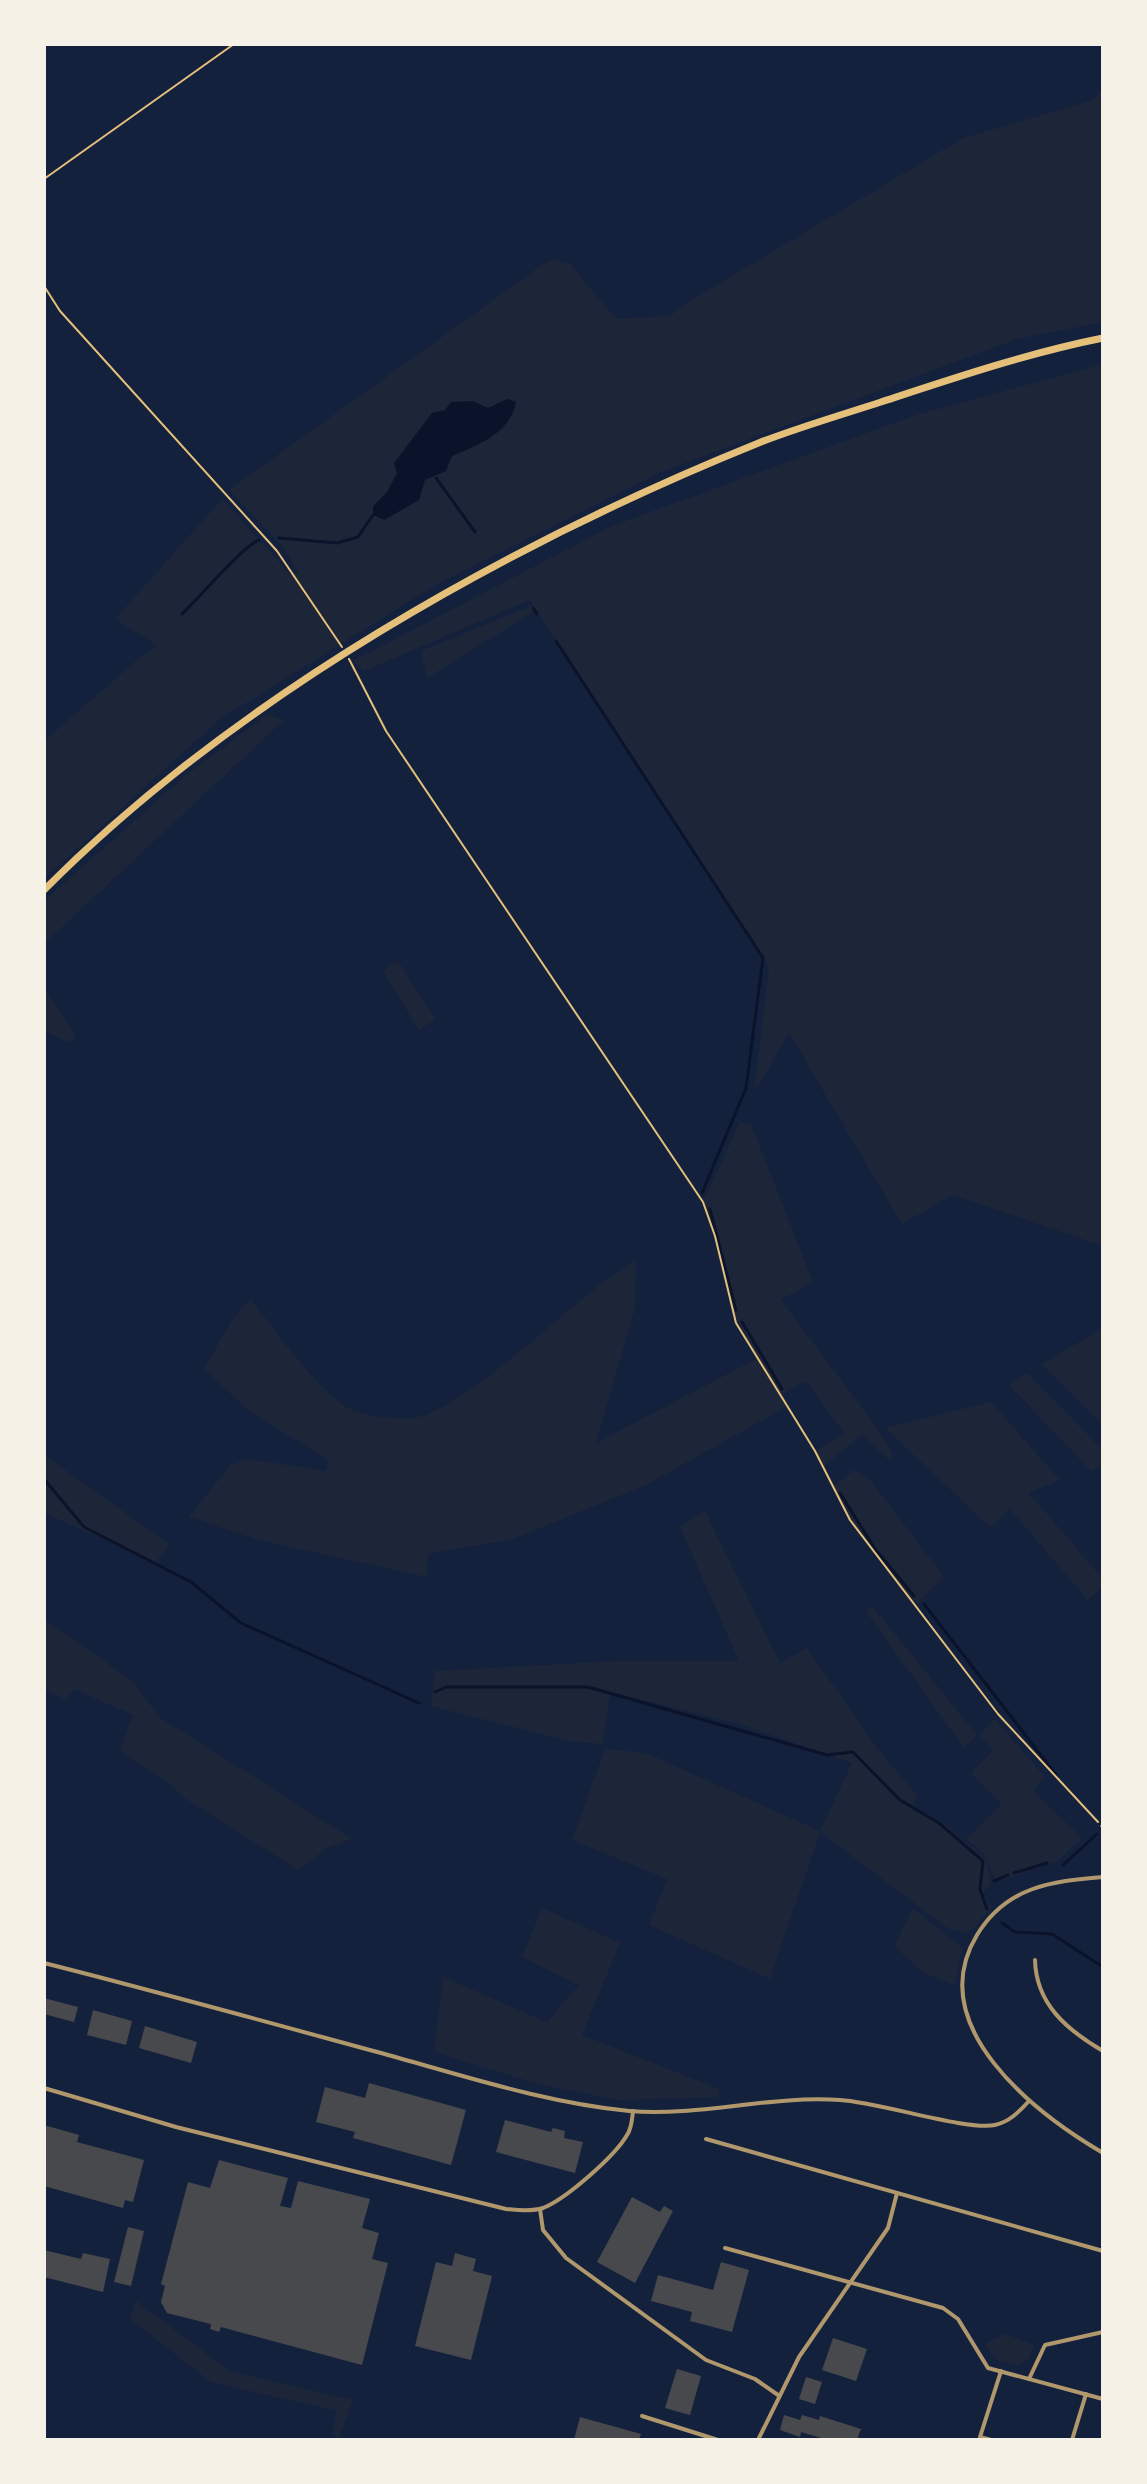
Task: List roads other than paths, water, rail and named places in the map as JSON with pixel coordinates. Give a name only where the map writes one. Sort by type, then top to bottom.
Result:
[{"type":"main road","points":[[44,890],[148,796],[271,703],[457,588],[594,517],[762,442],[929,386],[1103,338]]},
{"type":"street","points":[[1103,1877],[1058,1881],[1015,1895],[990,1916],[971,1945],[963,1974],[962,1994],[968,2017],[981,2043],[1004,2076],[1057,2125],[1103,2153]]},
{"type":"street","points":[[1035,1960],[1036,1982],[1047,2004],[1077,2035],[1103,2051]]},
{"type":"street","points":[[44,1963],[502,2087],[583,2105],[633,2111],[840,2100],[876,2103],[984,2126],[1007,2120],[1029,2101]]},
{"type":"street","points":[[44,2088],[176,2127],[506,2209],[540,2209],[560,2199],[626,2139],[633,2111]]},
{"type":"street","points":[[706,2139],[1103,2251]]},
{"type":"street","points":[[758,2440],[799,2357],[888,2228],[897,2193]]},
{"type":"street","points":[[540,2209],[543,2230],[566,2258],[706,2360],[755,2379],[778,2395]]},
{"type":"street","points":[[725,2248],[853,2280],[943,2308],[958,2319],[988,2368],[1103,2399]]},
{"type":"street","points":[[1029,2379],[1045,2345],[1103,2332]]},
{"type":"street","points":[[991,2440],[980,2437],[1001,2371]]},
{"type":"street","points":[[1072,2440],[1086,2394]]},
{"type":"street","points":[[642,2416],[718,2440]]},
{"type":"waterway","points":[[436,478],[475,532]]},
{"type":"waterway","points":[[279,538],[337,543],[358,537],[373,515]]},
{"type":"waterway","points":[[182,614],[232,562],[259,540]]},
{"type":"waterway","points":[[533,608],[537,614]]},
{"type":"waterway","points":[[556,641],[763,958],[746,1088],[702,1193]]},
{"type":"waterway","points":[[710,1209],[736,1310]]},
{"type":"waterway","points":[[742,1322],[782,1389]]},
{"type":"waterway","points":[[44,1479],[84,1527],[191,1582],[241,1623],[419,1703]]},
{"type":"waterway","points":[[840,1493],[875,1549],[914,1596]]},
{"type":"waterway","points":[[924,1604],[1057,1776]]},
{"type":"waterway","points":[[435,1692],[446,1687],[588,1687],[827,1755],[853,1752],[900,1800],[939,1823],[983,1861],[980,1889],[987,1909]]},
{"type":"waterway","points":[[1063,1865],[1097,1834]]},
{"type":"waterway","points":[[1014,1873],[1047,1863]]},
{"type":"waterway","points":[[994,1881],[1008,1875]]},
{"type":"waterway","points":[[1002,1923],[1015,1932],[1052,1934],[1103,1967]]}]
